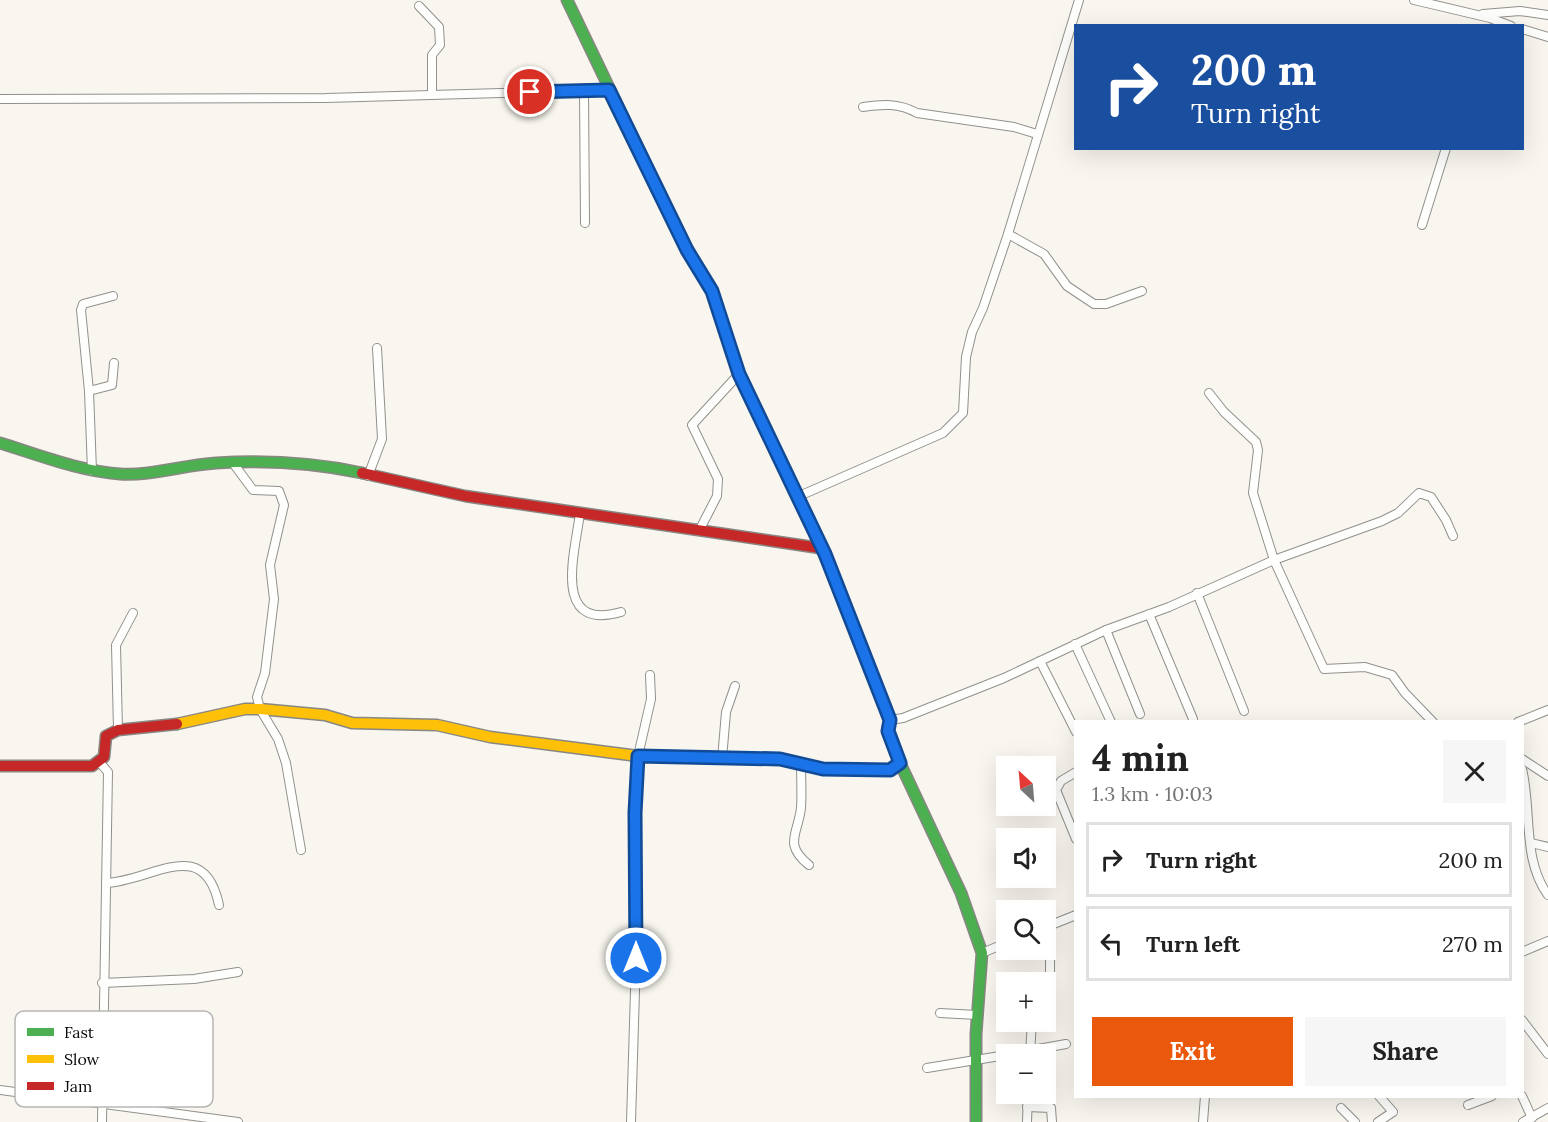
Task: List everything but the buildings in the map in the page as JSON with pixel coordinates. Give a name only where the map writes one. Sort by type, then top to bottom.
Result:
[{"type":"street","points":[[567,0],[687,250],[712,291],[739,374],[831,567],[890,720],[888,731],[900,763],[961,893],[982,953],[975,1062],[976,1122]]},
{"type":"street","points":[[797,497],[942,433],[963,413],[968,344],[984,308],[1008,234],[1079,0]]},
{"type":"street","points":[[1414,0],[1476,16],[1488,22]]},
{"type":"street","points":[[419,6],[439,27],[440,45],[432,55],[432,95]]},
{"type":"street","points":[[1476,16],[1498,12],[1548,15]]},
{"type":"street","points":[[1524,30],[1548,37]]},
{"type":"street","points":[[0,99],[432,95],[609,90]]},
{"type":"street","points":[[584,92],[585,223]]},
{"type":"street","points":[[863,107],[897,105],[917,113],[1014,127],[1037,134]]},
{"type":"street","points":[[1422,225],[1445,150]]},
{"type":"street","points":[[1008,234],[1044,255],[1067,286],[1094,304],[1106,304],[1142,291]]},
{"type":"street","points":[[92,471],[90,391],[81,310],[83,304],[113,296]]},
{"type":"street","points":[[368,476],[382,439],[377,348]]},
{"type":"street","points":[[90,391],[112,385],[114,363]]},
{"type":"street","points":[[700,529],[717,496],[718,479],[692,425],[739,374]]},
{"type":"street","points":[[1209,393],[1224,412],[1256,442],[1253,494],[1274,560],[1324,669],[1365,667],[1392,675],[1405,693],[1431,720]]},
{"type":"street","points":[[0,443],[92,471],[123,474],[233,463],[338,468],[465,496],[820,548]]},
{"type":"street","points":[[233,463],[254,490],[279,491],[284,506],[270,565],[274,599],[265,672],[257,697],[260,709],[278,739],[286,763],[302,850]]},
{"type":"street","points":[[890,720],[903,718],[1040,661],[1106,630],[1274,560],[1398,513],[1419,494],[1431,497],[1453,536]]},
{"type":"street","points":[[580,513],[572,587],[574,600],[582,610],[593,616],[621,612]]},
{"type":"street","points":[[1197,593],[1244,711]]},
{"type":"street","points":[[118,730],[116,645],[133,613]]},
{"type":"street","points":[[1149,614],[1193,719]]},
{"type":"street","points":[[1106,630],[1140,714]]},
{"type":"street","points":[[1075,644],[1110,720]]},
{"type":"street","points":[[1040,661],[1074,728]]},
{"type":"street","points":[[631,1122],[638,756],[651,699],[650,675]]},
{"type":"street","points":[[722,759],[726,712],[735,686]]},
{"type":"street","points":[[100,763],[106,736],[118,730],[192,722],[245,709],[260,709],[325,715],[352,723],[437,725],[490,737],[638,756],[780,759],[823,769],[890,770],[900,763]]},
{"type":"street","points":[[1523,720],[1548,710]]},
{"type":"street","points":[[1524,760],[1548,776]]},
{"type":"street","points":[[0,766],[82,768],[100,763]]},
{"type":"street","points":[[100,763],[108,772],[102,1011]]},
{"type":"street","points":[[801,764],[801,810],[794,844],[796,853],[809,865]]},
{"type":"street","points":[[1074,773],[1061,781],[1056,790],[1074,834]]},
{"type":"street","points":[[1524,804],[1525,822],[1539,882],[1548,895]]},
{"type":"street","points":[[1531,843],[1548,847]]},
{"type":"street","points":[[106,883],[125,882],[181,864],[205,873],[215,884],[219,905]]},
{"type":"street","points":[[1056,923],[1074,916]]},
{"type":"street","points":[[1524,951],[1548,941]]},
{"type":"street","points":[[982,953],[996,947]]},
{"type":"street","points":[[102,983],[194,979],[238,972]]},
{"type":"street","points":[[940,1014],[977,1015]]},
{"type":"street","points":[[1524,1023],[1548,1054]]},
{"type":"street","points":[[1056,1046],[1066,1044]]},
{"type":"street","points":[[927,1068],[996,1058]]},
{"type":"street","points":[[0,1090],[15,1092]]},
{"type":"street","points":[[1203,1122],[1205,1098]]},
{"type":"street","points":[[1378,1122],[1393,1112],[1381,1098]]},
{"type":"street","points":[[1468,1105],[1487,1098]]},
{"type":"street","points":[[1523,1098],[1532,1118]]},
{"type":"street","points":[[102,1122],[104,1107]]},
{"type":"street","points":[[138,1107],[238,1122]]},
{"type":"street","points":[[1027,1122],[1028,1107],[1051,1108],[1052,1122]]},
{"type":"street","points":[[1341,1108],[1355,1122]]},
{"type":"street","points":[[1523,1122],[1548,1108]]},
{"type":"traffic: fast","points":[[567,0],[687,250],[712,291],[739,374],[750,398]]},
{"type":"traffic: fast","points":[[0,443],[74,466],[120,474],[216,463],[252,462],[289,463],[362,473]]},
{"type":"traffic: fast","points":[[841,594],[890,720],[888,731],[900,763],[961,893],[982,953],[976,1034],[976,1122]]},
{"type":"traffic: slow","points":[[177,724],[245,709],[260,709],[325,715],[352,723],[437,725],[490,737],[638,756],[691,757]]},
{"type":"traffic: jam","points":[[750,398],[825,554],[841,594]]},
{"type":"traffic: jam","points":[[362,473],[465,496],[820,548]]},
{"type":"traffic: jam","points":[[0,766],[92,766],[104,757],[106,736],[118,730],[177,724]]},
{"type":"traffic: jam","points":[[691,757],[780,759],[823,769],[889,770],[900,763]]},
{"type":"route","points":[[530,92],[609,90],[687,250],[719,307],[739,374],[831,567],[890,720],[888,731],[900,763],[890,770],[823,769],[780,759],[677,759],[638,756],[635,813],[636,958]]}]
